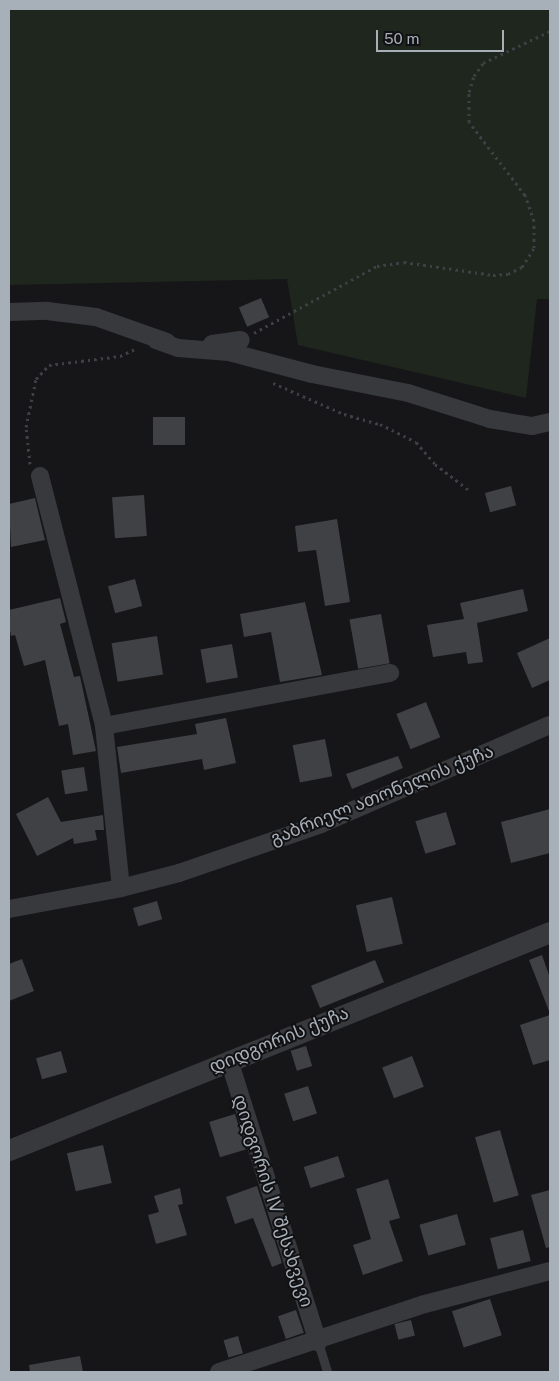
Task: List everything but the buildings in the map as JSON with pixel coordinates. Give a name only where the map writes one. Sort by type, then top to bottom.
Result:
[{"type":"street","points":[[9,312],[96,317],[178,348],[229,352],[312,374],[408,393],[490,419],[532,426],[550,422]]},
{"type":"street","points":[[156,340],[202,346],[241,340]]},
{"type":"street","points":[[40,476],[104,726],[122,888]]},
{"type":"street","points":[[104,726],[390,673]]},
{"type":"street","name":"გაბრიელ ათონელის ქუჩა","points":[[9,909],[122,888],[179,873],[321,824],[550,725]]},
{"type":"street","name":"დიდგორის ქუჩა","points":[[9,1150],[550,932]]},
{"type":"street","name":"დიდგორის IV შესახვევი","points":[[229,1060],[318,1342]]},
{"type":"street","points":[[219,1372],[318,1342],[426,1304],[550,1271]]},
{"type":"lane","points":[[318,1342],[327,1372]]},
{"type":"path","points":[[241,340],[377,266],[404,262],[493,275],[508,274],[522,267],[534,248],[534,221],[524,195],[469,122],[469,92],[474,76],[483,63],[550,31]]},
{"type":"path","points":[[40,476],[30,467],[26,427],[36,379],[49,365],[120,356],[156,340]]},
{"type":"path","points":[[266,380],[344,414],[380,424],[416,442],[435,464],[470,492]]},
{"type":"shaded area","points":[[9,9],[550,9],[550,299],[537,299],[526,398],[298,345],[287,279],[9,285]]}]
